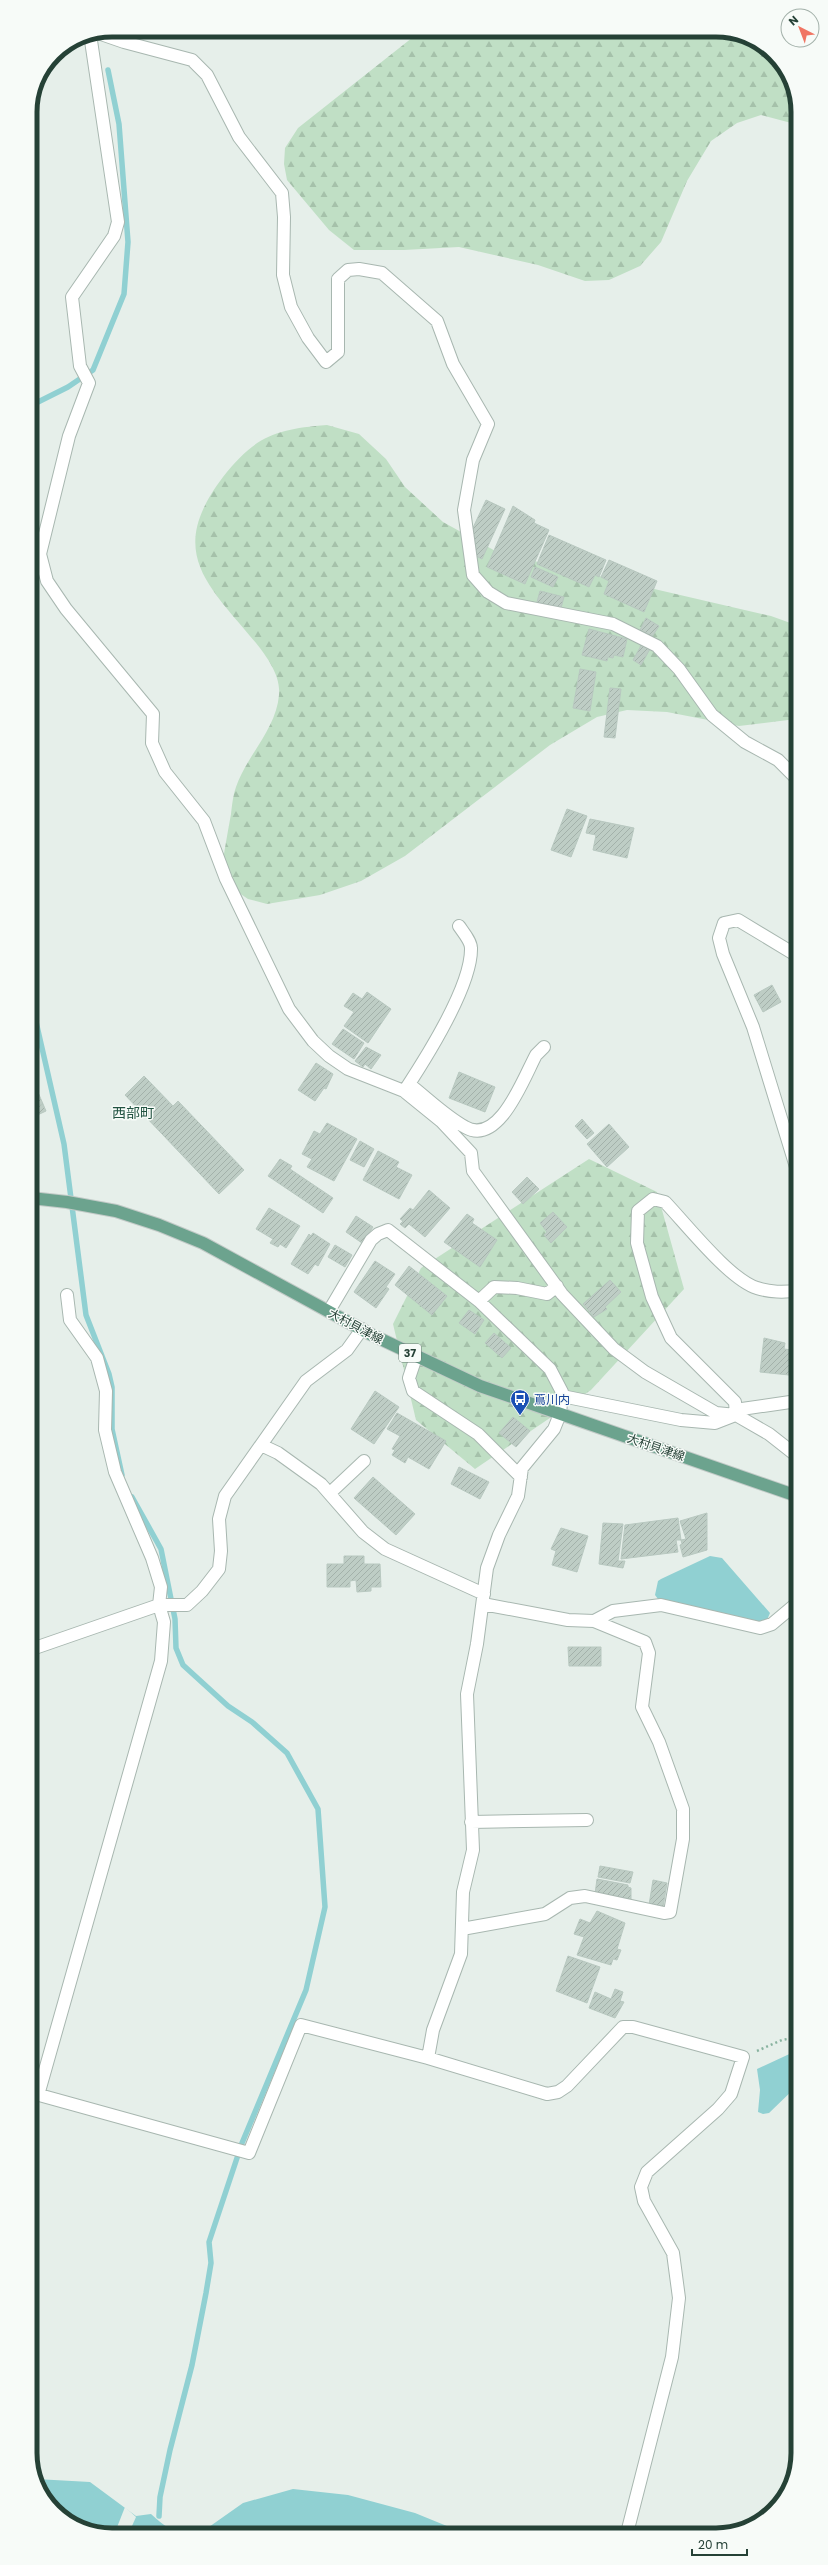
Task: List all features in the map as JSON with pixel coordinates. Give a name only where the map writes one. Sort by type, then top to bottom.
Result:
[{"type":"main road","name":"大村貝津線","points":[[37,1199],[67,1202],[116,1211],[159,1225],[203,1243],[416,1357],[480,1386],[791,1494]]},
{"type":"street","points":[[110,37],[192,60],[207,75],[239,137],[282,193],[285,282],[291,307],[308,338],[326,362],[338,352],[338,279],[348,270],[359,269],[382,273],[437,321],[453,364],[488,424],[473,460],[464,510],[473,575],[488,592],[506,603],[613,624],[657,646],[679,669],[712,715],[745,742],[778,760],[791,773]]},
{"type":"street","points":[[91,40],[118,222],[114,236],[72,297],[80,366],[89,383],[69,436],[40,554],[47,581],[66,609],[153,714],[152,743],[165,772],[204,821],[226,879],[289,1009],[313,1041],[348,1069],[407,1088],[466,1128],[490,1129],[500,1121],[536,1055],[544,1047]]},
{"type":"street","points":[[791,952],[738,920],[724,923],[719,938],[723,954],[753,1027],[791,1151]]},
{"type":"street","points":[[407,1088],[431,1051],[469,970],[471,946],[459,926]]},
{"type":"street","points":[[407,1088],[471,1153],[473,1171],[557,1286],[614,1349],[645,1372],[716,1413],[736,1412],[791,1402]]},
{"type":"street","points":[[736,1412],[735,1402],[671,1338],[652,1297],[637,1243],[638,1211],[653,1199],[665,1202],[725,1268],[756,1288],[791,1291]]},
{"type":"street","points":[[329,1311],[371,1240],[378,1234],[388,1230],[479,1301],[550,1369],[562,1392],[560,1414],[554,1429],[522,1468],[518,1496],[499,1534],[487,1568],[484,1599],[467,1694],[473,1850],[463,1892],[461,1954],[433,2030],[428,2058]]},
{"type":"street","points":[[479,1301],[494,1287],[517,1288],[547,1294],[557,1286]]},
{"type":"street","points":[[37,2087],[161,1661],[164,1622],[159,1606],[161,1587],[152,1558],[115,1472],[105,1430],[106,1391],[97,1358],[70,1320],[67,1295]]},
{"type":"street","points":[[37,1647],[159,1606],[186,1605],[202,1591],[219,1569],[221,1551],[219,1519],[225,1496],[306,1381],[347,1350],[362,1329]]},
{"type":"street","points":[[416,1357],[409,1378],[413,1391],[478,1434],[521,1477]]},
{"type":"street","points":[[562,1396],[681,1420],[715,1423],[736,1412]]},
{"type":"street","points":[[736,1412],[769,1434],[791,1451]]},
{"type":"street","points":[[261,1445],[301,1468],[330,1493],[363,1532],[385,1549],[484,1599],[568,1620],[594,1621],[645,1642],[649,1653],[642,1707],[659,1742],[682,1809],[683,1839],[670,1912],[664,1914],[585,1896],[570,1898],[545,1914],[462,1929]]},
{"type":"street","points":[[330,1493],[364,1461]]},
{"type":"street","points":[[594,1621],[613,1611],[661,1604],[760,1628],[772,1624],[791,1608]]},
{"type":"street","points":[[471,1822],[587,1820]]},
{"type":"street","points":[[37,2095],[244,2153],[249,2153],[301,2024],[428,2058],[547,2094],[558,2092],[567,2086],[623,2027],[634,2027],[744,2057],[731,2094],[718,2109],[647,2172],[641,2187],[644,2201],[673,2252],[679,2298],[672,2357],[628,2528]]},
{"type":"path","points":[[744,2057],[782,2040],[791,2038]]},
{"type":"green space","points":[[413,37],[730,38],[753,47],[769,59],[783,79],[787,88],[791,112],[791,123],[761,115],[737,123],[711,141],[687,181],[661,242],[640,266],[609,280],[585,281],[538,265],[459,247],[404,250],[354,250],[329,230],[287,180],[284,164],[285,148],[298,128]]},
{"type":"green space","points":[[327,425],[359,434],[386,459],[405,487],[443,522],[499,553],[771,616],[791,623],[791,720],[739,726],[667,712],[627,710],[597,717],[550,745],[405,856],[361,881],[320,895],[267,904],[248,899],[220,880],[221,872],[235,790],[241,775],[273,720],[277,708],[279,688],[276,674],[265,654],[222,603],[209,584],[200,566],[195,547],[197,526],[206,503],[223,477],[246,452],[268,437],[280,432]]},
{"type":"green space","points":[[589,1159],[657,1192],[684,1289],[591,1390],[475,1469],[416,1420],[393,1324],[421,1268]]},
{"type":"water","points":[[710,1556],[722,1558],[770,1613],[767,1620],[759,1623],[658,1599],[655,1595],[658,1581]]},
{"type":"water","points":[[791,2053],[791,2092],[769,2113],[763,2114],[758,2112],[760,2090],[757,2069]]},
{"type":"water","points":[[42,2479],[90,2482],[136,2516],[151,2514],[170,2528],[107,2528],[84,2522],[66,2512],[56,2502]]},
{"type":"water","points":[[293,2489],[348,2495],[415,2513],[452,2528],[208,2528],[243,2503]]},
{"type":"pier","points":[[125,2507],[136,2517],[131,2528],[117,2528]]},
{"type":"building","points":[[486,500],[505,509],[482,559],[474,555],[471,532]]},
{"type":"building","points":[[513,506],[535,520],[534,523],[549,530],[525,584],[487,567]]},
{"type":"building","points":[[549,535],[606,560],[599,577],[595,575],[589,587],[537,564]]},
{"type":"building","points":[[609,560],[657,581],[644,612],[604,594],[609,581],[601,577]]},
{"type":"building","points":[[535,567],[558,577],[553,587],[531,577]]},
{"type":"building","points":[[540,591],[564,597],[561,608],[537,602]]},
{"type":"building","points":[[646,618],[659,626],[652,637],[640,630]]},
{"type":"building","points":[[589,629],[627,639],[623,657],[614,655],[613,658],[608,657],[607,661],[582,655]]},
{"type":"building","points":[[642,644],[650,649],[641,665],[633,660]]},
{"type":"building","points":[[580,669],[596,672],[590,711],[573,708]]},
{"type":"building","points":[[610,688],[621,689],[615,738],[604,737]]},
{"type":"building","points":[[567,809],[587,816],[571,857],[551,850]]},
{"type":"building","points":[[590,819],[634,828],[627,858],[593,850],[596,835],[586,833]]},
{"type":"building","points":[[772,985],[781,1002],[763,1012],[754,995]]},
{"type":"building","points":[[367,992],[391,1009],[368,1043],[344,1026],[354,1012],[344,1006],[353,993],[362,999]]},
{"type":"building","points":[[343,1029],[364,1043],[354,1059],[332,1044]]},
{"type":"building","points":[[366,1047],[381,1055],[371,1069],[365,1064],[363,1067],[355,1061]]},
{"type":"building","points":[[316,1063],[333,1074],[326,1089],[324,1088],[315,1101],[298,1090]]},
{"type":"building","points":[[459,1072],[495,1087],[485,1112],[449,1098]]},
{"type":"building","points":[[144,1076],[173,1106],[178,1101],[244,1170],[219,1194],[125,1095]]},
{"type":"building","points":[[37,1090],[43,1104],[37,1106]]},
{"type":"building","points":[[43,1104],[46,1111],[37,1115],[37,1106]]},
{"type":"building","points":[[582,1119],[594,1133],[587,1139],[575,1126]]},
{"type":"building","points":[[327,1123],[357,1139],[334,1181],[307,1167],[312,1159],[302,1154],[314,1131],[320,1134]]},
{"type":"building","points":[[609,1124],[629,1147],[607,1167],[587,1144]]},
{"type":"building","points":[[360,1141],[374,1149],[364,1167],[350,1160]]},
{"type":"building","points":[[378,1151],[399,1162],[396,1167],[412,1175],[399,1199],[363,1180]]},
{"type":"building","points":[[280,1159],[292,1166],[290,1169],[333,1198],[323,1213],[268,1176]]},
{"type":"building","points":[[527,1177],[539,1189],[523,1204],[512,1192]]},
{"type":"building","points":[[429,1190],[450,1208],[425,1237],[409,1224],[405,1228],[400,1224],[403,1221],[400,1219],[410,1208],[413,1210]]},
{"type":"building","points":[[269,1208],[300,1226],[286,1248],[280,1244],[278,1247],[270,1243],[273,1239],[256,1229]]},
{"type":"building","points":[[553,1212],[567,1227],[551,1243],[544,1235],[547,1232],[540,1223]]},
{"type":"building","points":[[467,1214],[474,1219],[472,1223],[497,1240],[480,1267],[444,1242]]},
{"type":"building","points":[[356,1216],[373,1227],[362,1243],[346,1232]]},
{"type":"building","points":[[313,1233],[330,1244],[318,1266],[315,1264],[308,1274],[291,1264],[309,1234],[311,1236]]},
{"type":"building","points":[[335,1245],[352,1255],[345,1267],[328,1257]]},
{"type":"building","points":[[375,1261],[395,1274],[386,1287],[389,1289],[376,1308],[354,1292]]},
{"type":"building","points":[[409,1266],[447,1296],[432,1315],[395,1285]]},
{"type":"building","points":[[610,1280],[621,1292],[605,1307],[607,1309],[594,1317],[583,1304]]},
{"type":"building","points":[[469,1310],[484,1320],[475,1334],[459,1323]]},
{"type":"building","points":[[494,1333],[511,1348],[502,1358],[485,1343]]},
{"type":"building","points":[[764,1338],[785,1343],[784,1349],[791,1350],[789,1375],[760,1372]]},
{"type":"building","points":[[375,1391],[399,1407],[374,1444],[351,1429]]},
{"type":"building","points":[[397,1413],[446,1441],[429,1469],[408,1457],[405,1463],[392,1455],[395,1450],[392,1449],[400,1436],[387,1429]]},
{"type":"building","points":[[513,1417],[530,1431],[516,1447],[499,1433]]},
{"type":"building","points":[[459,1467],[489,1482],[480,1499],[451,1484]]},
{"type":"building","points":[[373,1477],[415,1514],[396,1535],[354,1498]]},
{"type":"building","points":[[707,1513],[707,1550],[683,1557],[680,1545],[682,1544],[681,1540],[686,1539],[680,1521]]},
{"type":"building","points":[[678,1518],[681,1540],[676,1540],[678,1552],[621,1559],[625,1525]]},
{"type":"building","points":[[603,1523],[623,1524],[618,1561],[625,1561],[623,1568],[599,1564]]},
{"type":"building","points":[[561,1528],[588,1536],[577,1572],[552,1565],[556,1551],[551,1549]]},
{"type":"building","points":[[344,1556],[364,1556],[364,1564],[380,1564],[381,1587],[371,1587],[371,1591],[357,1592],[356,1580],[350,1581],[350,1587],[327,1587],[327,1564],[344,1564]]},
{"type":"building","points":[[568,1647],[601,1647],[601,1666],[569,1666]]},
{"type":"building","points":[[600,1866],[633,1872],[630,1883],[598,1877]]},
{"type":"building","points":[[597,1879],[628,1885],[628,1887],[631,1888],[631,1901],[595,1894]]},
{"type":"building","points":[[653,1880],[667,1883],[663,1907],[649,1905]]},
{"type":"building","points":[[597,1911],[625,1923],[617,1949],[621,1950],[617,1960],[613,1959],[611,1965],[577,1955],[584,1937],[574,1934],[580,1919],[590,1923]]},
{"type":"building","points":[[568,1956],[600,1967],[587,2003],[556,1991]]},
{"type":"building","points":[[615,1989],[623,1992],[620,2001],[624,2002],[615,2018],[589,2008],[595,1992],[611,1999]]},
{"type":"waterway","points":[[37,402],[68,387],[93,370],[124,294],[128,242],[119,124],[108,70]]},
{"type":"waterway","points":[[37,1026],[64,1144],[86,1315],[109,1374],[112,1387],[112,1429],[122,1475]]},
{"type":"waterway","points":[[132,1497],[161,1549],[175,1619],[176,1648],[183,1665],[228,1706],[252,1722],[287,1753],[318,1809],[325,1907],[306,1990],[242,2143],[209,2242],[211,2263],[206,2293],[192,2365],[170,2450],[160,2497],[159,2516]]},
{"type":"place","name":"蔦川内","points":[[520,1416]]},
{"type":"district","name":"西部町","points":[[133,1113]]}]
